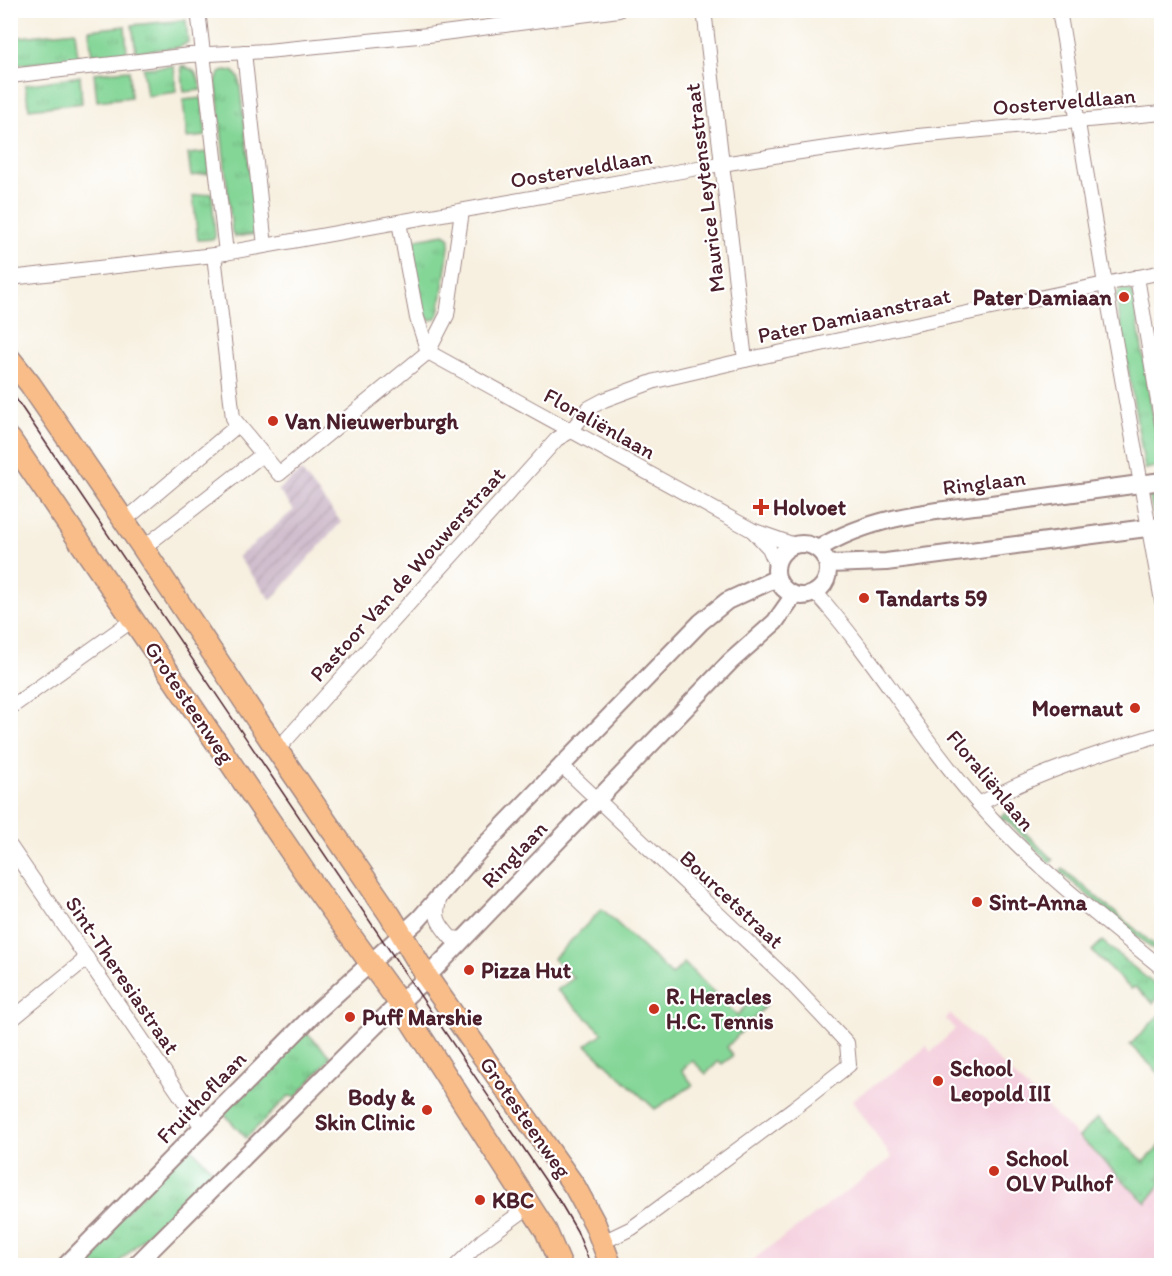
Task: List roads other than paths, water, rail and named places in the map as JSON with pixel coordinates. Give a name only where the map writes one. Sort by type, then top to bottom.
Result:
[{"type":"main road","name":"Grotesteenweg","points":[[10,359],[30,384],[143,548],[427,977],[575,1187],[603,1242],[611,1266]]},
{"type":"main road","name":"Grotesteenweg","points":[[10,439],[308,877],[400,1004],[546,1231],[561,1266]]},
{"type":"street","points":[[198,10],[204,54],[232,418],[279,474],[428,352],[447,315],[462,211]]},
{"type":"street","points":[[11,75],[204,54],[428,35],[620,10]]},
{"type":"street","name":"Maurice Leytensstraat","points":[[704,10],[745,360]]},
{"type":"street","points":[[1059,10],[1140,484],[1154,527],[1161,601]]},
{"type":"street","points":[[243,52],[265,246]]},
{"type":"street","name":"Oosterveldlaan","points":[[10,278],[220,254],[723,164],[918,136],[1161,112]]},
{"type":"street","points":[[399,222],[417,318],[428,352]]},
{"type":"street","name":"Pater Damiaanstraat","points":[[571,431],[589,408],[655,381],[1161,272]]},
{"type":"street","points":[[1137,277],[1161,425]]},
{"type":"street","name":"Floraliënlaan","points":[[428,352],[752,530],[795,545]]},
{"type":"street","points":[[124,521],[238,425]]},
{"type":"street","name":"Pastoor Van de Wouwerstraat","points":[[277,750],[557,439],[571,431]]},
{"type":"street","points":[[143,548],[263,454]]},
{"type":"street","name":"Ringlaan","points":[[818,549],[840,536],[861,528],[910,514],[1161,481]]},
{"type":"street","points":[[828,564],[886,562],[1154,527]]},
{"type":"street","name":"Floraliënlaan","points":[[752,530],[769,548],[777,571]]},
{"type":"street","points":[[777,571],[780,585],[794,595],[816,593],[827,577],[828,564],[818,549],[809,545],[795,545]]},
{"type":"street","name":"Ringlaan","points":[[402,936],[440,897],[479,851],[701,622],[727,601],[777,571],[783,552],[795,545]]},
{"type":"street","name":"Floraliënlaan","points":[[816,593],[979,804],[1009,837],[1042,868],[1161,968]]},
{"type":"street","name":"Ringlaan","points":[[400,1004],[730,661],[775,622],[794,595]]},
{"type":"street","points":[[10,708],[134,619]]},
{"type":"street","points":[[979,804],[1014,785],[1087,757],[1161,734]]},
{"type":"street","points":[[561,765],[598,800]]},
{"type":"street","name":"Bourcetstraat","points":[[598,800],[789,981],[837,1031],[847,1043],[849,1065],[632,1228],[603,1242]]},
{"type":"street","name":"Sint-Theresiastraat","points":[[10,846],[202,1127]]},
{"type":"street","points":[[440,897],[435,913],[436,919],[451,938],[463,939]]},
{"type":"street","name":"Fruithoflaan","points":[[65,1266],[313,1015],[402,936]]},
{"type":"street","points":[[10,1021],[87,958]]},
{"type":"street","points":[[135,1266],[374,1027],[400,1004]]},
{"type":"street","points":[[456,1266],[483,1240],[530,1206]]},
{"type":"tram line","points":[[10,390],[560,1202],[577,1231],[591,1266]]},
{"type":"place","name":"Pater Damiaan","points":[[1124,297]]},
{"type":"place","name":"Van Nieuwerburgh","points":[[273,421]]},
{"type":"place","name":"Holvoet","points":[[761,507]]},
{"type":"place","name":"Tandarts 59","points":[[864,598]]},
{"type":"place","name":"Moernaut","points":[[1135,708]]},
{"type":"place","name":"Sint-Anna","points":[[977,902]]},
{"type":"place","name":"Pizza Hut","points":[[469,970]]},
{"type":"place","name":"R. Heracles H.C. Tennis","points":[[654,1009]]},
{"type":"place","name":"Puff Marshie","points":[[350,1017]]},
{"type":"place","name":"School Leopold III","points":[[938,1081]]},
{"type":"place","name":"Body & Skin Clinic","points":[[427,1110]]},
{"type":"place","name":"School OLV Pulhof","points":[[994,1171]]},
{"type":"place","name":"KBC","points":[[480,1200]]}]
